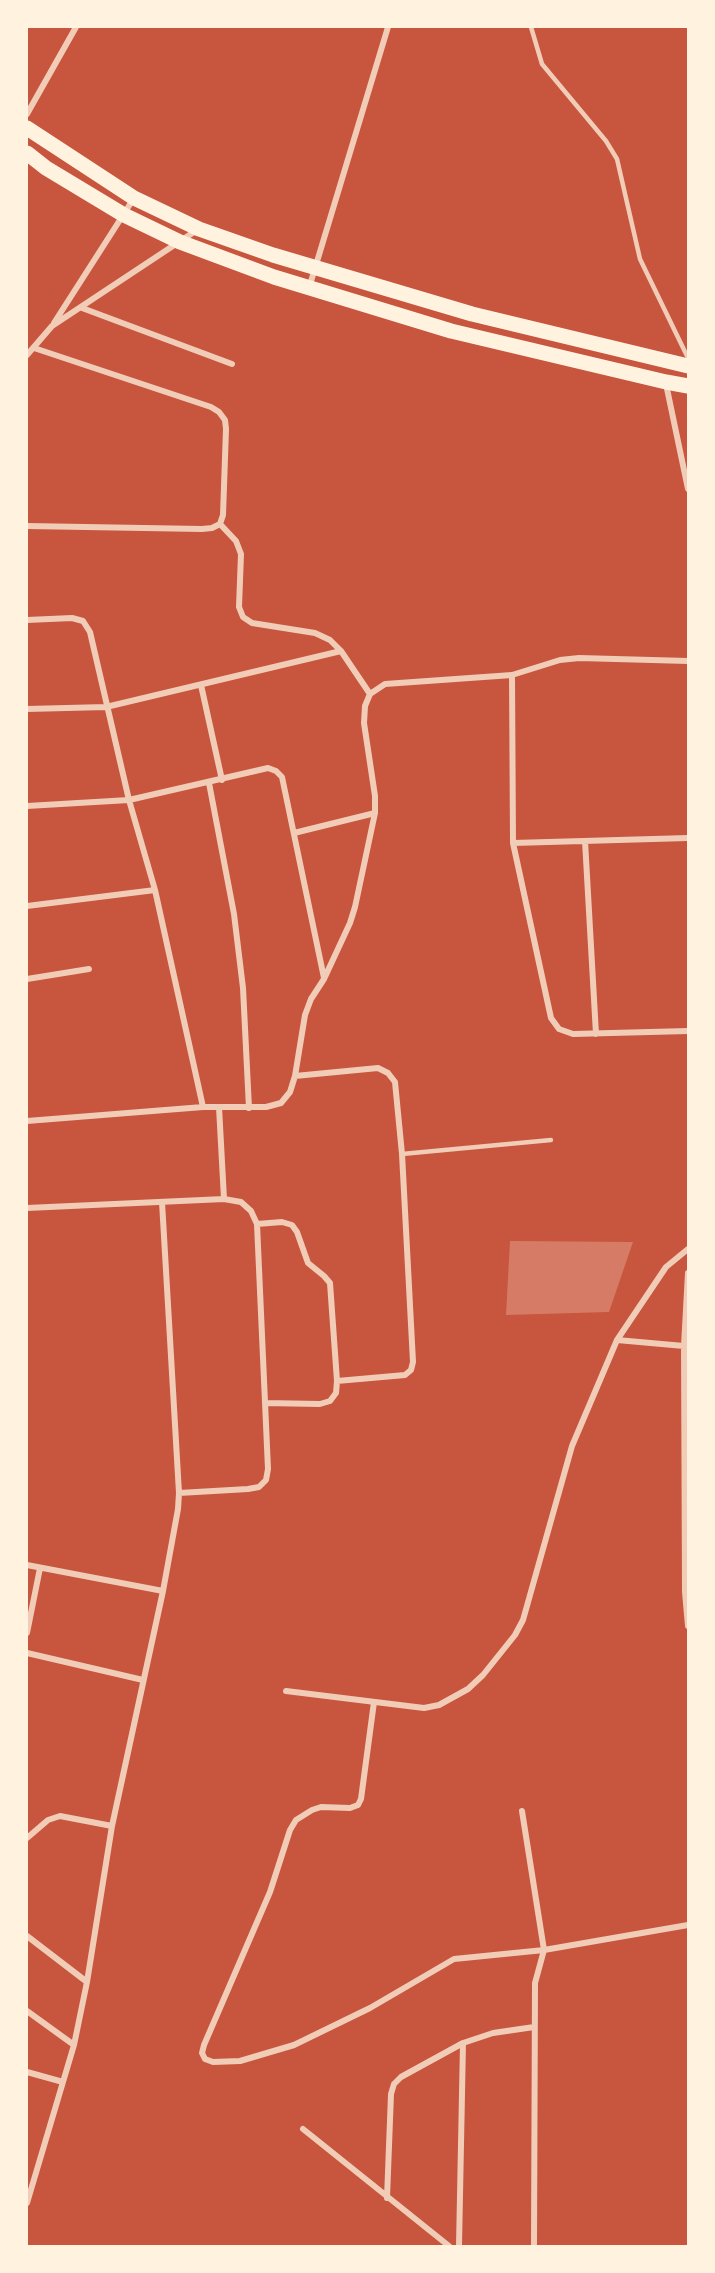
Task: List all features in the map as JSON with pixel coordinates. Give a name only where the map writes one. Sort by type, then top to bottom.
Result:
[{"type":"main road","points":[[27,128],[134,198],[199,229],[273,255],[472,314],[688,366]]},
{"type":"main road","points":[[27,153],[46,168],[124,215],[180,242],[309,288],[451,331],[688,386]]},
{"type":"street","points":[[27,114],[76,27]]},
{"type":"street","points":[[309,288],[388,27]]},
{"type":"street","points":[[27,355],[52,326],[134,198]]},
{"type":"street","points":[[52,326],[199,229]]},
{"type":"street","points":[[82,308],[232,364]]},
{"type":"street","points":[[27,526],[202,529],[220,524],[223,515],[226,429],[225,420],[219,412],[211,407],[34,348]]},
{"type":"street","points":[[666,382],[688,489]]},
{"type":"street","points":[[220,524],[236,541],[241,554],[239,607],[243,617],[252,623],[315,633],[330,640],[341,651],[370,694]]},
{"type":"street","points":[[27,620],[72,618],[83,621],[90,632],[129,800],[155,890],[203,1107]]},
{"type":"street","points":[[27,709],[106,707],[341,651]]},
{"type":"street","points":[[27,1121],[203,1107],[266,1107],[281,1103],[290,1092],[295,1076],[304,1015],[350,923],[375,813],[375,796],[364,723],[365,706],[370,694],[385,684],[512,675],[560,660],[579,658],[688,661]]},
{"type":"street","points":[[512,675],[513,843],[551,1018],[559,1029],[573,1034],[688,1031]]},
{"type":"street","points":[[201,685],[222,780]]},
{"type":"street","points":[[27,806],[129,800],[268,768],[276,771],[282,777],[324,979]]},
{"type":"street","points":[[209,783],[234,914],[242,978],[249,1108]]},
{"type":"street","points":[[294,833],[375,813]]},
{"type":"street","points":[[513,843],[688,838]]},
{"type":"street","points":[[585,841],[596,1034]]},
{"type":"street","points":[[27,906],[155,890]]},
{"type":"street","points":[[27,979],[89,969]]},
{"type":"street","points":[[295,1076],[378,1068],[388,1073],[394,1082],[402,1154],[413,1362],[411,1370],[405,1375],[337,1381]]},
{"type":"street","points":[[219,1107],[224,1199]]},
{"type":"street","points":[[27,1208],[224,1199],[241,1202],[251,1211],[257,1224],[268,1469],[266,1480],[259,1487],[248,1489],[179,1493]]},
{"type":"street","points":[[27,2204],[74,2045],[87,1982],[111,1826],[163,1591],[179,1493],[162,1202]]},
{"type":"street","points":[[257,1224],[282,1222],[292,1225],[297,1232],[308,1263],[330,1283],[337,1381],[336,1394],[330,1401],[320,1404],[265,1403]]},
{"type":"street","points":[[286,1691],[424,1708],[439,1705],[468,1689],[483,1676],[515,1635],[523,1620],[572,1446],[617,1340],[666,1267],[688,1249]]},
{"type":"street","points":[[688,1273],[684,1346],[685,1592],[688,1626]]},
{"type":"street","points":[[617,1340],[684,1346]]},
{"type":"street","points":[[27,1565],[163,1591]]},
{"type":"street","points":[[27,1633],[40,1568]]},
{"type":"street","points":[[27,1653],[143,1680]]},
{"type":"street","points":[[374,1702],[361,1799],[358,1805],[350,1808],[321,1807],[296,1820],[290,1830],[270,1892],[204,2045],[202,2053],[205,2059],[213,2062],[240,2061],[294,2044],[370,2008],[454,1959],[544,1950],[688,1925]]},
{"type":"street","points":[[522,1811],[544,1950],[535,1983],[534,2246]]},
{"type":"street","points":[[27,1845],[27,1838],[48,1820],[60,1815],[111,1826]]},
{"type":"street","points":[[27,1936],[87,1982]]},
{"type":"street","points":[[27,2011],[74,2045]]},
{"type":"street","points":[[387,2198],[391,2094],[394,2084],[401,2077],[463,2043],[493,2033],[534,2027]]},
{"type":"street","points":[[459,2246],[463,2043]]},
{"type":"street","points":[[27,2072],[63,2082]]},
{"type":"street","points":[[303,2129],[449,2246]]},
{"type":"lane","points":[[531,27],[542,64],[606,141],[617,159],[640,259],[688,358]]},
{"type":"lane","points":[[402,1154],[551,1140]]},
{"type":"building","points":[[510,1241],[633,1242],[609,1312],[506,1315]]}]
